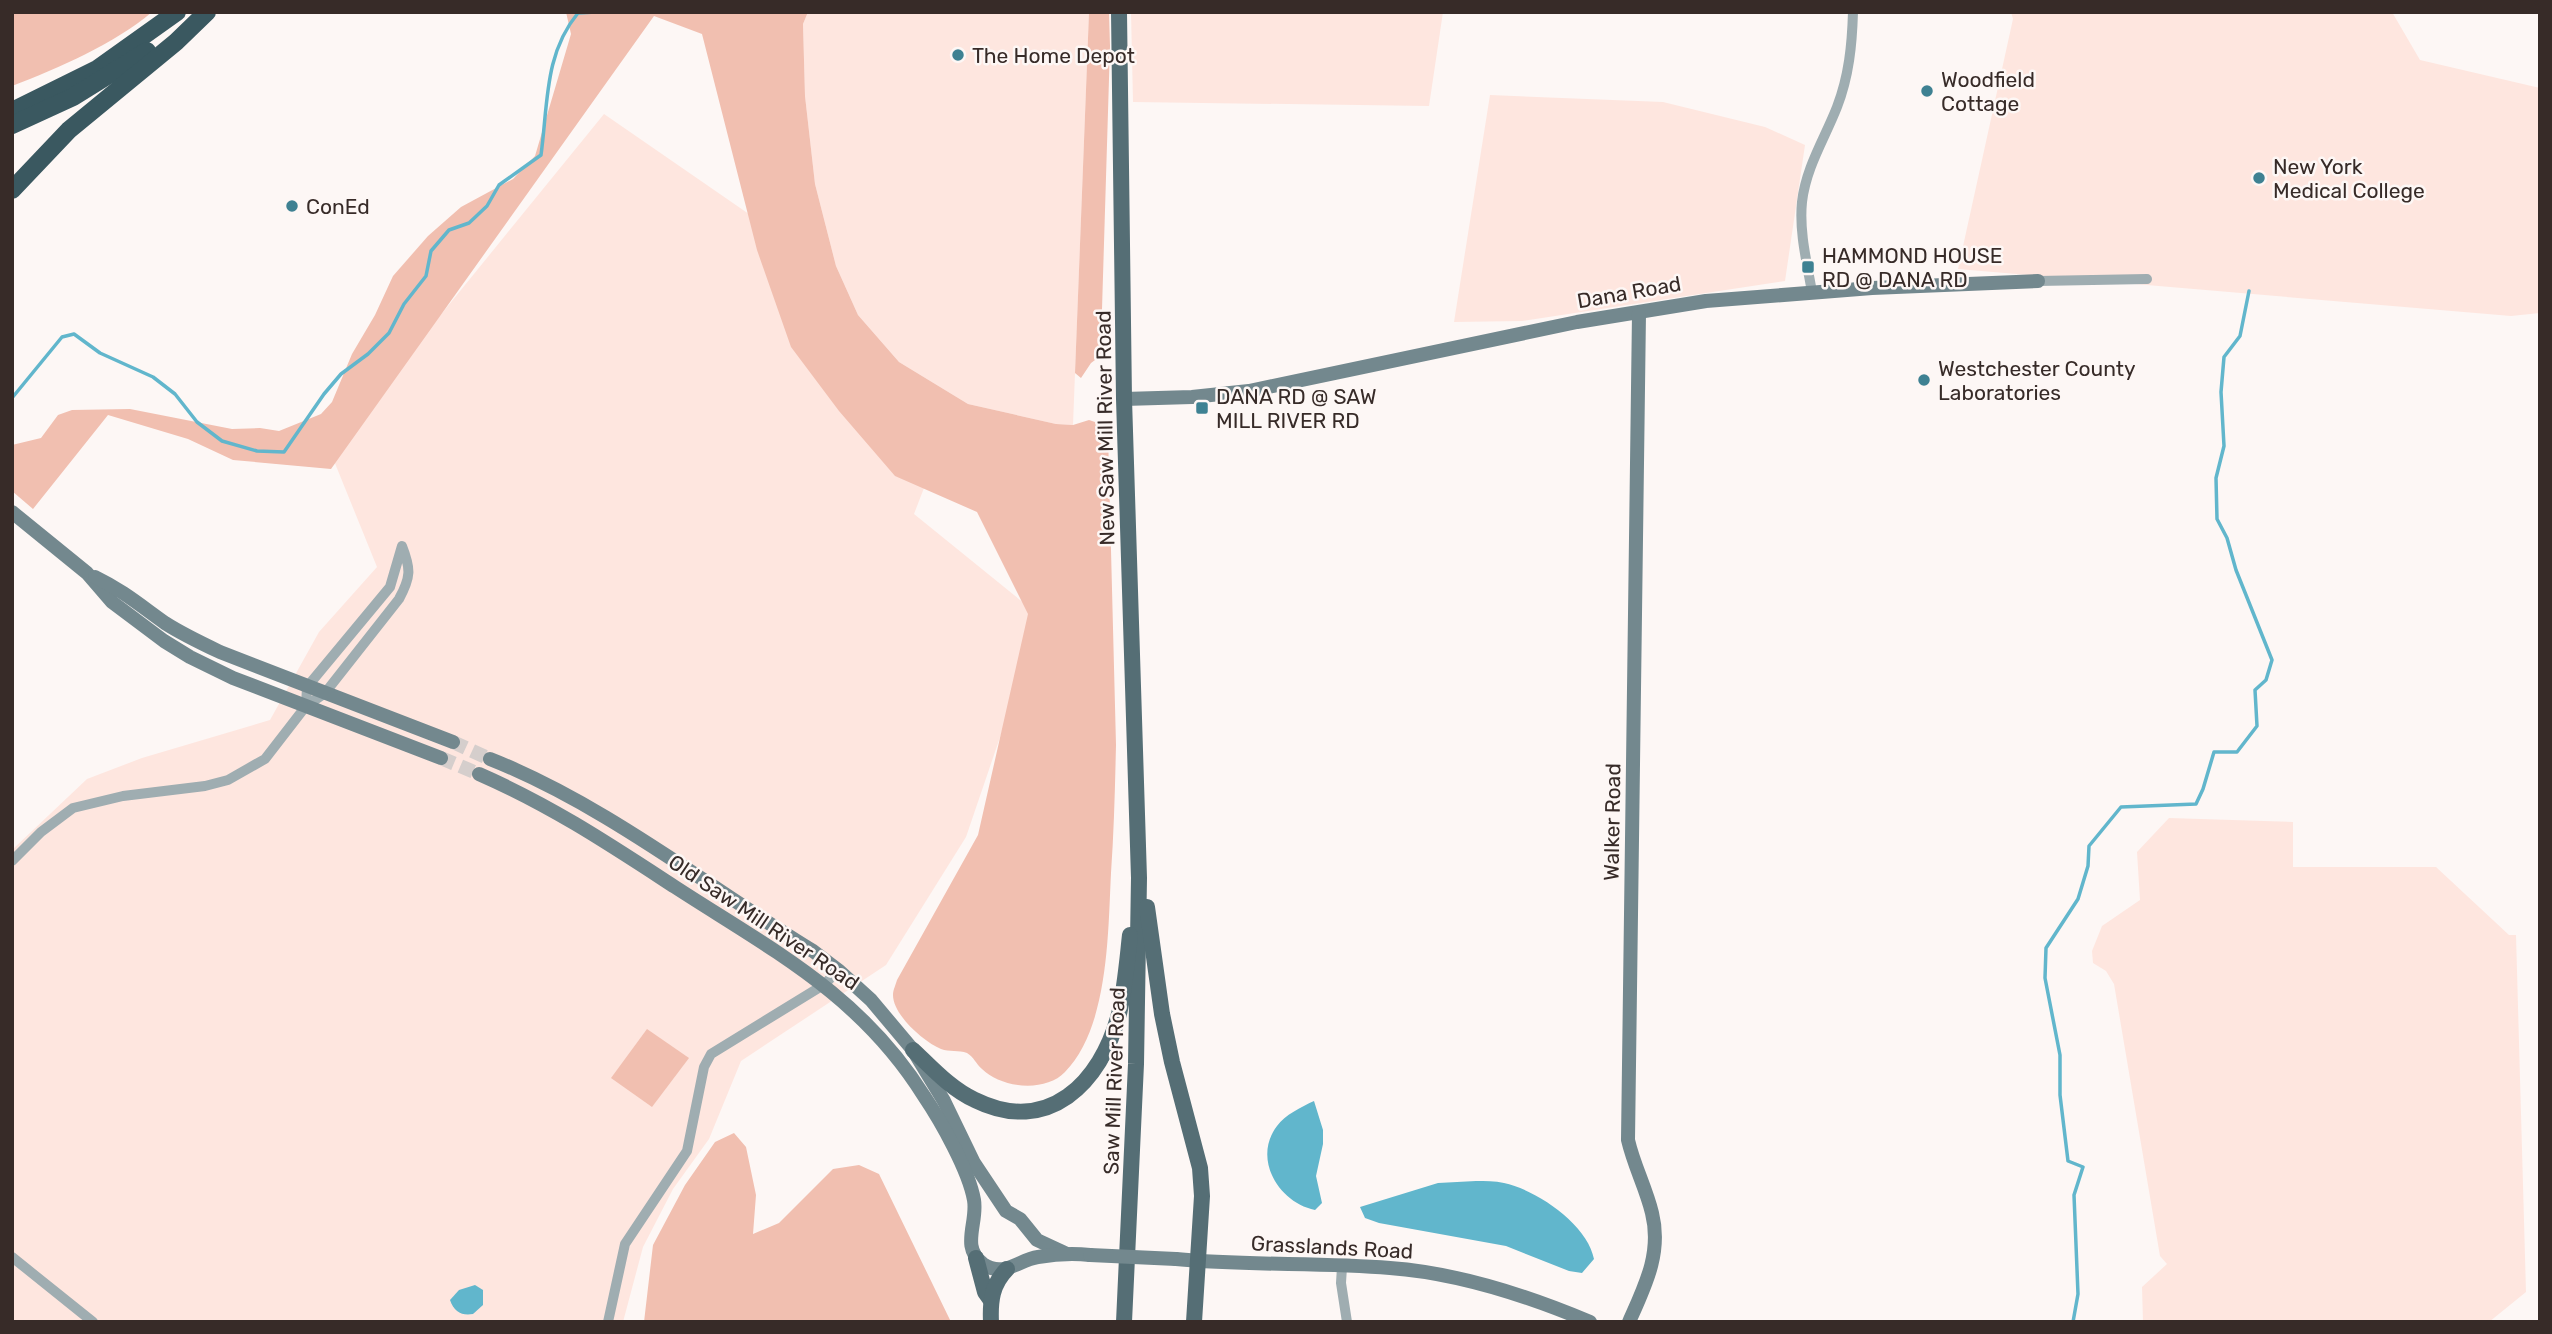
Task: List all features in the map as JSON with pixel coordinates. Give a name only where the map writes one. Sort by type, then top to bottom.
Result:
[{"type":"highway","points":[[12,111],[97,68],[177,12]]},
{"type":"highway","points":[[12,125],[55,106],[106,78],[153,47],[198,12]]},
{"type":"highway","points":[[12,190],[69,130],[176,42],[206,12]]},
{"type":"main road","name":"New Saw Mill River Road","points":[[1119,12],[1124,399],[1139,842]]},
{"type":"main road","points":[[913,1050],[951,1085],[974,1100],[998,1109],[1021,1112],[1043,1110],[1064,1100],[1082,1086],[1098,1065],[1110,1041],[1125,987],[1139,842]]},
{"type":"main road","points":[[1139,842],[1162,1014],[1200,1168],[1202,1196],[1194,1322]]},
{"type":"main road","name":"Saw Mill River Road","points":[[1124,1322],[1136,1064],[1139,842]]},
{"type":"main road","points":[[976,1258],[985,1292],[990,1299]]},
{"type":"main road","points":[[991,1322],[990,1299],[999,1277],[1015,1265]]},
{"type":"street","points":[[1812,292],[1803,241],[1802,204],[1813,161],[1838,106],[1846,79],[1851,55],[1853,12]]},
{"type":"street","name":"Dana Road","points":[[1124,399],[1192,397],[1249,391],[1577,322],[1706,301],[1812,292],[2038,281],[2147,279]]},
{"type":"street","name":"Walker Road","points":[[1629,1322],[1649,1279],[1655,1256],[1656,1232],[1652,1210],[1633,1164],[1628,1140],[1639,313]]},
{"type":"street","points":[[12,512],[87,573],[112,602],[190,657],[233,678],[441,758]]},
{"type":"street","points":[[12,861],[41,832],[73,808],[111,798],[205,786],[228,780],[265,759],[306,706],[324,694],[399,599],[408,582],[409,564],[402,545],[390,587],[307,687],[306,706]]},
{"type":"street","points":[[87,573],[121,590],[190,638],[324,694],[453,742]]},
{"type":"street","name":"Old Saw Mill River Road","points":[[490,759],[528,774],[589,809],[813,951],[838,970],[871,1000],[913,1050],[944,1101],[974,1163],[1006,1211],[1020,1219],[1027,1231],[1037,1240],[1065,1253]]},
{"type":"street","name":"Old Saw Mill River Road","points":[[479,774],[518,791],[584,827],[825,985],[851,1007],[881,1038],[924,1095],[970,1184],[975,1212],[970,1244],[976,1258]]},
{"type":"street","points":[[608,1322],[625,1244],[687,1151],[704,1067],[711,1054],[825,985],[838,970]]},
{"type":"street","points":[[974,1222],[985,1213],[1006,1211]]},
{"type":"street","points":[[1015,1265],[1028,1243],[1027,1231]]},
{"type":"street","points":[[976,1258],[990,1267],[1015,1265],[1035,1257],[1065,1253]]},
{"type":"street","name":"Grasslands Road","points":[[1065,1253],[1390,1268],[1465,1279],[1590,1322]]},
{"type":"street","points":[[12,1257],[93,1322]]},
{"type":"street","points":[[1342,1266],[1341,1283],[1347,1322]]},
{"type":"shaded area","points":[[12,12],[152,12],[103,45],[12,86]]},
{"type":"shaded area","points":[[566,12],[808,12],[803,24],[805,96],[815,184],[836,266],[858,315],[899,362],[968,404],[1056,424],[1073,425],[1089,420],[1101,424],[1108,433],[1116,745],[1107,950],[1098,1005],[1090,1030],[1079,1053],[1065,1072],[1056,1079],[1023,1086],[1000,1080],[982,1069],[967,1053],[941,1049],[926,1040],[904,1019],[894,1003],[893,993],[897,980],[978,835],[1028,614],[977,512],[895,476],[839,411],[791,347],[757,250],[702,34],[654,16],[331,469],[233,460],[188,439],[108,415],[33,509],[12,491],[12,445],[41,438],[58,415],[72,410],[130,409],[232,429],[260,428],[279,431],[321,414],[332,402],[352,354],[375,315],[393,276],[428,236],[461,207],[513,179],[535,156],[571,34]]},
{"type":"shaded area","points":[[808,12],[1089,12],[1073,425],[1056,424],[968,404],[899,362],[858,315],[836,266],[815,184],[805,96],[803,24]]},
{"type":"shaded area","points":[[1089,12],[1109,12],[1110,46],[1101,342],[1103,354],[1091,363],[1081,378],[1075,373]]},
{"type":"shaded area","points":[[1131,12],[1443,12],[1429,106],[1133,102]]},
{"type":"shaded area","name":"New York Medical College","points":[[2011,12],[2392,12],[2420,60],[2540,88],[2540,313],[2511,316],[1958,269],[2013,19]]},
{"type":"shaded area","points":[[1490,95],[1663,102],[1765,127],[1805,145],[1785,281],[1522,321],[1454,322]]},
{"type":"shaded area","points":[[604,114],[759,221],[929,475],[914,514],[1041,617],[966,837],[886,965],[741,1061],[709,1139],[673,1189],[643,1247],[623,1322],[12,1322],[12,850],[87,779],[142,758],[270,720],[319,632],[377,567],[330,451]]},
{"type":"shaded area","points":[[2169,818],[2293,822],[2293,867],[2436,867],[2509,935],[2516,935],[2526,1292],[2489,1322],[2143,1322],[2142,1287],[2167,1264],[2160,1256],[2114,984],[2106,971],[2093,963],[2092,951],[2102,926],[2140,900],[2137,852]]},
{"type":"shaded area","points":[[647,1029],[689,1058],[652,1107],[611,1078]]},
{"type":"shaded area","points":[[734,1133],[746,1147],[756,1195],[753,1234],[779,1223],[833,1169],[859,1165],[879,1174],[951,1322],[644,1322],[653,1245],[685,1185],[715,1142]]},
{"type":"water","points":[[1314,1101],[1323,1130],[1323,1144],[1316,1176],[1322,1203],[1315,1210],[1290,1199],[1281,1189],[1273,1178],[1267,1152],[1270,1139],[1280,1122]]},
{"type":"water","points":[[1438,1183],[1504,1183],[1545,1201],[1572,1222],[1590,1246],[1594,1259],[1582,1273],[1569,1271],[1506,1246],[1379,1223],[1365,1218],[1360,1207]]},
{"type":"water","points":[[475,1285],[483,1290],[483,1305],[473,1314],[459,1312],[450,1300],[459,1290]]},
{"type":"waterway","points":[[12,398],[62,337],[74,334],[100,353],[153,377],[175,394],[197,422],[222,441],[257,451],[284,452],[341,374],[368,354],[389,333],[404,304],[426,276],[431,251],[449,230],[469,223],[487,206],[499,185],[541,155],[549,81],[559,45],[578,13],[596,12]]},
{"type":"waterway","points":[[2073,1322],[2078,1294],[2074,1195],[2083,1167],[2068,1161],[2060,1095],[2060,1055],[2045,978],[2046,948],[2078,899],[2088,866],[2089,846],[2121,807],[2196,804],[2214,752],[2237,752],[2257,726],[2255,690],[2266,680],[2272,660],[2236,570],[2227,538],[2217,519],[2216,478],[2224,446],[2221,392],[2224,357],[2240,336],[2249,291]]},
{"type":"tunnel","points":[[453,742],[490,759]]},
{"type":"tunnel","points":[[441,758],[479,774]]},
{"type":"place","name":"The Home Depot","points":[[958,55]]},
{"type":"place","name":"Woodfield Cottage","points":[[1927,91]]},
{"type":"place","name":"New York Medical College","points":[[2259,178]]},
{"type":"place","name":"ConEd","points":[[292,206]]},
{"type":"place","name":"HAMMOND HOUSE RD @ DANA RD","points":[[1808,267]]},
{"type":"place","name":"Westchester County Laboratories","points":[[1924,380]]},
{"type":"place","name":"DANA RD @ SAW MILL RIVER RD","points":[[1202,408]]}]
